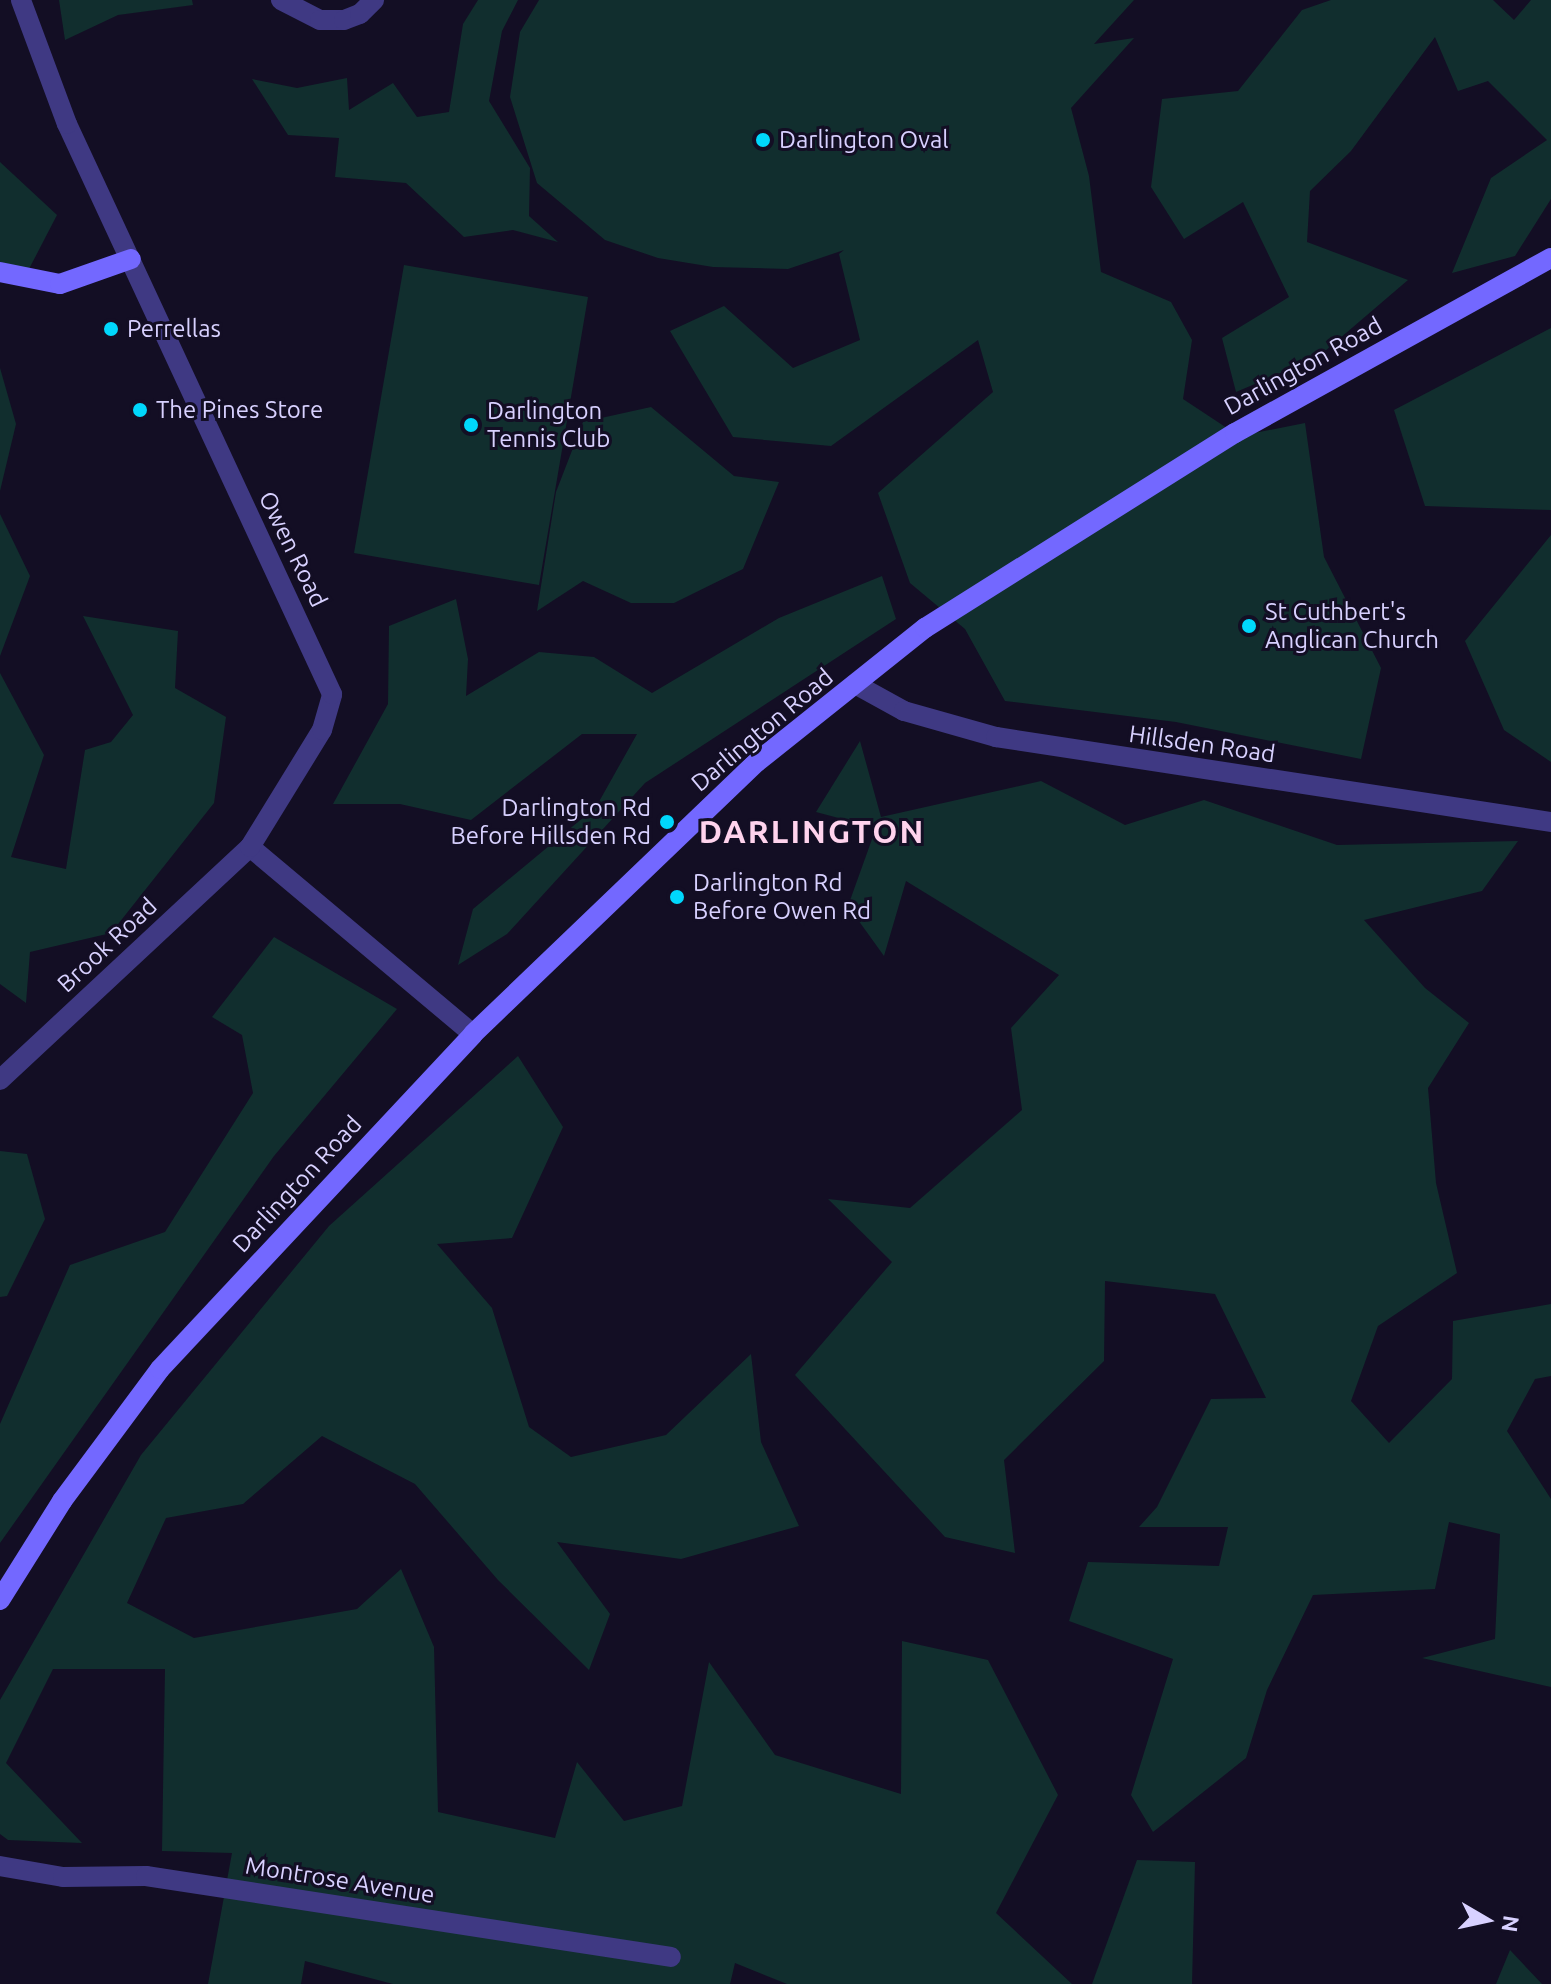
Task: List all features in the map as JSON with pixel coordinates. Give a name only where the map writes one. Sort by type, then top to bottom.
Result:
[{"type":"street","name":"Owen Road","points":[[21,0],[67,124],[332,694],[322,730],[250,847]]},
{"type":"street","points":[[281,0],[320,20],[344,20],[360,14],[374,0]]},
{"type":"street","name":"Darlington Road","points":[[0,1600],[62,1501],[160,1369],[473,1034],[757,762],[925,628],[1235,433],[1551,258]]},
{"type":"street","points":[[0,272],[60,284],[131,259]]},
{"type":"street","name":"Hillsden Road","points":[[855,684],[904,711],[996,737],[1551,822]]},
{"type":"street","points":[[250,847],[473,1034]]},
{"type":"street","name":"Brook Road","points":[[0,1080],[250,847]]},
{"type":"street","name":"Montrose Avenue","points":[[0,1866],[63,1877],[146,1876],[671,1957]]},
{"type":"green space","points":[[59,0],[192,0],[193,5],[118,15],[65,40]]},
{"type":"green space","points":[[478,0],[518,0],[502,31],[489,101],[530,168],[529,216],[558,242],[513,230],[464,237],[406,183],[335,177],[339,138],[288,135],[252,79],[297,88],[347,78],[349,110],[393,83],[417,117],[449,112],[463,24]]},
{"type":"green space","points":[[539,0],[1134,0],[1094,44],[1134,38],[1071,108],[1089,176],[1101,272],[1171,302],[1192,340],[1183,399],[1239,436],[1305,423],[1324,557],[1381,668],[1361,759],[1176,722],[1005,701],[965,629],[910,583],[878,493],[993,392],[978,340],[831,446],[733,437],[670,331],[724,306],[793,368],[860,340],[839,254],[844,250],[788,269],[713,267],[658,258],[605,240],[537,183],[510,97],[520,32]]},
{"type":"green space","points":[[1331,0],[1493,0],[1514,20],[1531,0],[1551,0],[1551,199],[1515,256],[1452,273],[1491,178],[1547,140],[1488,81],[1458,91],[1435,37],[1351,151],[1310,191],[1307,242],[1408,280],[1318,357],[1236,392],[1222,338],[1289,297],[1243,202],[1184,239],[1151,187],[1162,99],[1238,91],[1302,10]]},
{"type":"green space","points":[[0,162],[57,215],[29,269],[0,262]]},
{"type":"green space","name":"Darlington Tennis Club","points":[[404,265],[588,297],[539,585],[354,553]]},
{"type":"green space","points":[[1551,328],[1551,510],[1425,506],[1394,410]]},
{"type":"green space","points":[[0,368],[16,424],[0,491]]},
{"type":"green space","points":[[651,407],[734,476],[779,482],[743,569],[674,603],[631,603],[583,581],[537,611],[556,492],[583,422]]},
{"type":"green space","points":[[0,514],[30,576],[0,656]]},
{"type":"green space","points":[[1551,535],[1551,762],[1504,730],[1465,641]]},
{"type":"green space","points":[[882,576],[896,619],[645,783],[507,934],[458,965],[473,909],[596,807],[637,734],[582,734],[471,820],[400,804],[333,804],[388,704],[389,626],[456,599],[468,659],[466,696],[539,652],[594,657],[652,693],[779,618]]},
{"type":"green space","points":[[83,616],[178,631],[175,688],[226,717],[214,803],[111,933],[30,952],[26,1003],[0,984],[0,673],[44,755],[11,857],[66,869],[85,750],[111,742],[133,715]]},
{"type":"green space","points":[[860,741],[881,817],[1041,781],[1125,825],[1204,800],[1337,845],[1518,841],[1482,891],[1364,920],[1425,988],[1469,1023],[1428,1088],[1436,1183],[1457,1273],[1378,1326],[1351,1401],[1389,1443],[1452,1379],[1453,1321],[1551,1304],[1551,1376],[1535,1379],[1507,1431],[1551,1499],[1551,1687],[1422,1658],[1495,1639],[1500,1534],[1449,1522],[1435,1589],[1313,1595],[1267,1690],[1246,1758],[1153,1832],[1131,1795],[1173,1659],[1069,1621],[1088,1562],[1219,1566],[1228,1527],[1139,1527],[1157,1507],[1211,1399],[1266,1398],[1215,1294],[1105,1281],[1104,1361],[1004,1460],[1015,1553],[945,1537],[795,1375],[892,1262],[828,1199],[910,1208],[1022,1110],[1011,1028],[1059,975],[906,881],[884,956],[848,906],[876,828],[816,812]]},
{"type":"green space","points":[[274,937],[397,1009],[274,1156],[0,1543],[0,1424],[70,1265],[165,1232],[253,1093],[242,1035],[212,1017]]},
{"type":"green space","points":[[518,1056],[563,1127],[512,1238],[437,1244],[492,1308],[529,1427],[571,1457],[666,1435],[751,1354],[761,1442],[799,1526],[681,1559],[557,1542],[610,1614],[589,1670],[498,1580],[415,1484],[322,1436],[243,1504],[166,1518],[127,1603],[194,1638],[357,1609],[401,1569],[434,1647],[438,1812],[555,1838],[577,1762],[624,1821],[682,1806],[709,1662],[775,1755],[901,1794],[902,1641],[988,1660],[1058,1795],[996,1913],[1072,1984],[787,1984],[735,1963],[730,1984],[393,1984],[305,1961],[301,1984],[208,1984],[232,1853],[162,1851],[165,1669],[53,1669],[6,1763],[82,1843],[8,1840],[0,1834],[0,1700],[141,1455],[329,1226]]},
{"type":"green space","points":[[0,1151],[27,1154],[45,1219],[7,1296],[0,1297]]},
{"type":"green space","points":[[1137,1860],[1195,1862],[1192,1984],[1092,1984]]},
{"type":"green space","points":[[1510,1950],[1542,1984],[1496,1984]]},
{"type":"place","name":"Darlington Oval","points":[[763,140]]},
{"type":"place","name":"Perrellas","points":[[111,329]]},
{"type":"place","name":"The Pines Store","points":[[140,410]]},
{"type":"place","name":"Darlington Tennis Club","points":[[471,425]]},
{"type":"place","name":"St Cuthbert's Anglican Church","points":[[1249,626]]},
{"type":"place","name":"Darlington Rd Before Hillsden Rd","points":[[667,822]]},
{"type":"place","name":"Darlington Rd Before Owen Rd","points":[[677,897]]},
{"type":"district","name":"DARLINGTON","points":[[812,831]]}]
